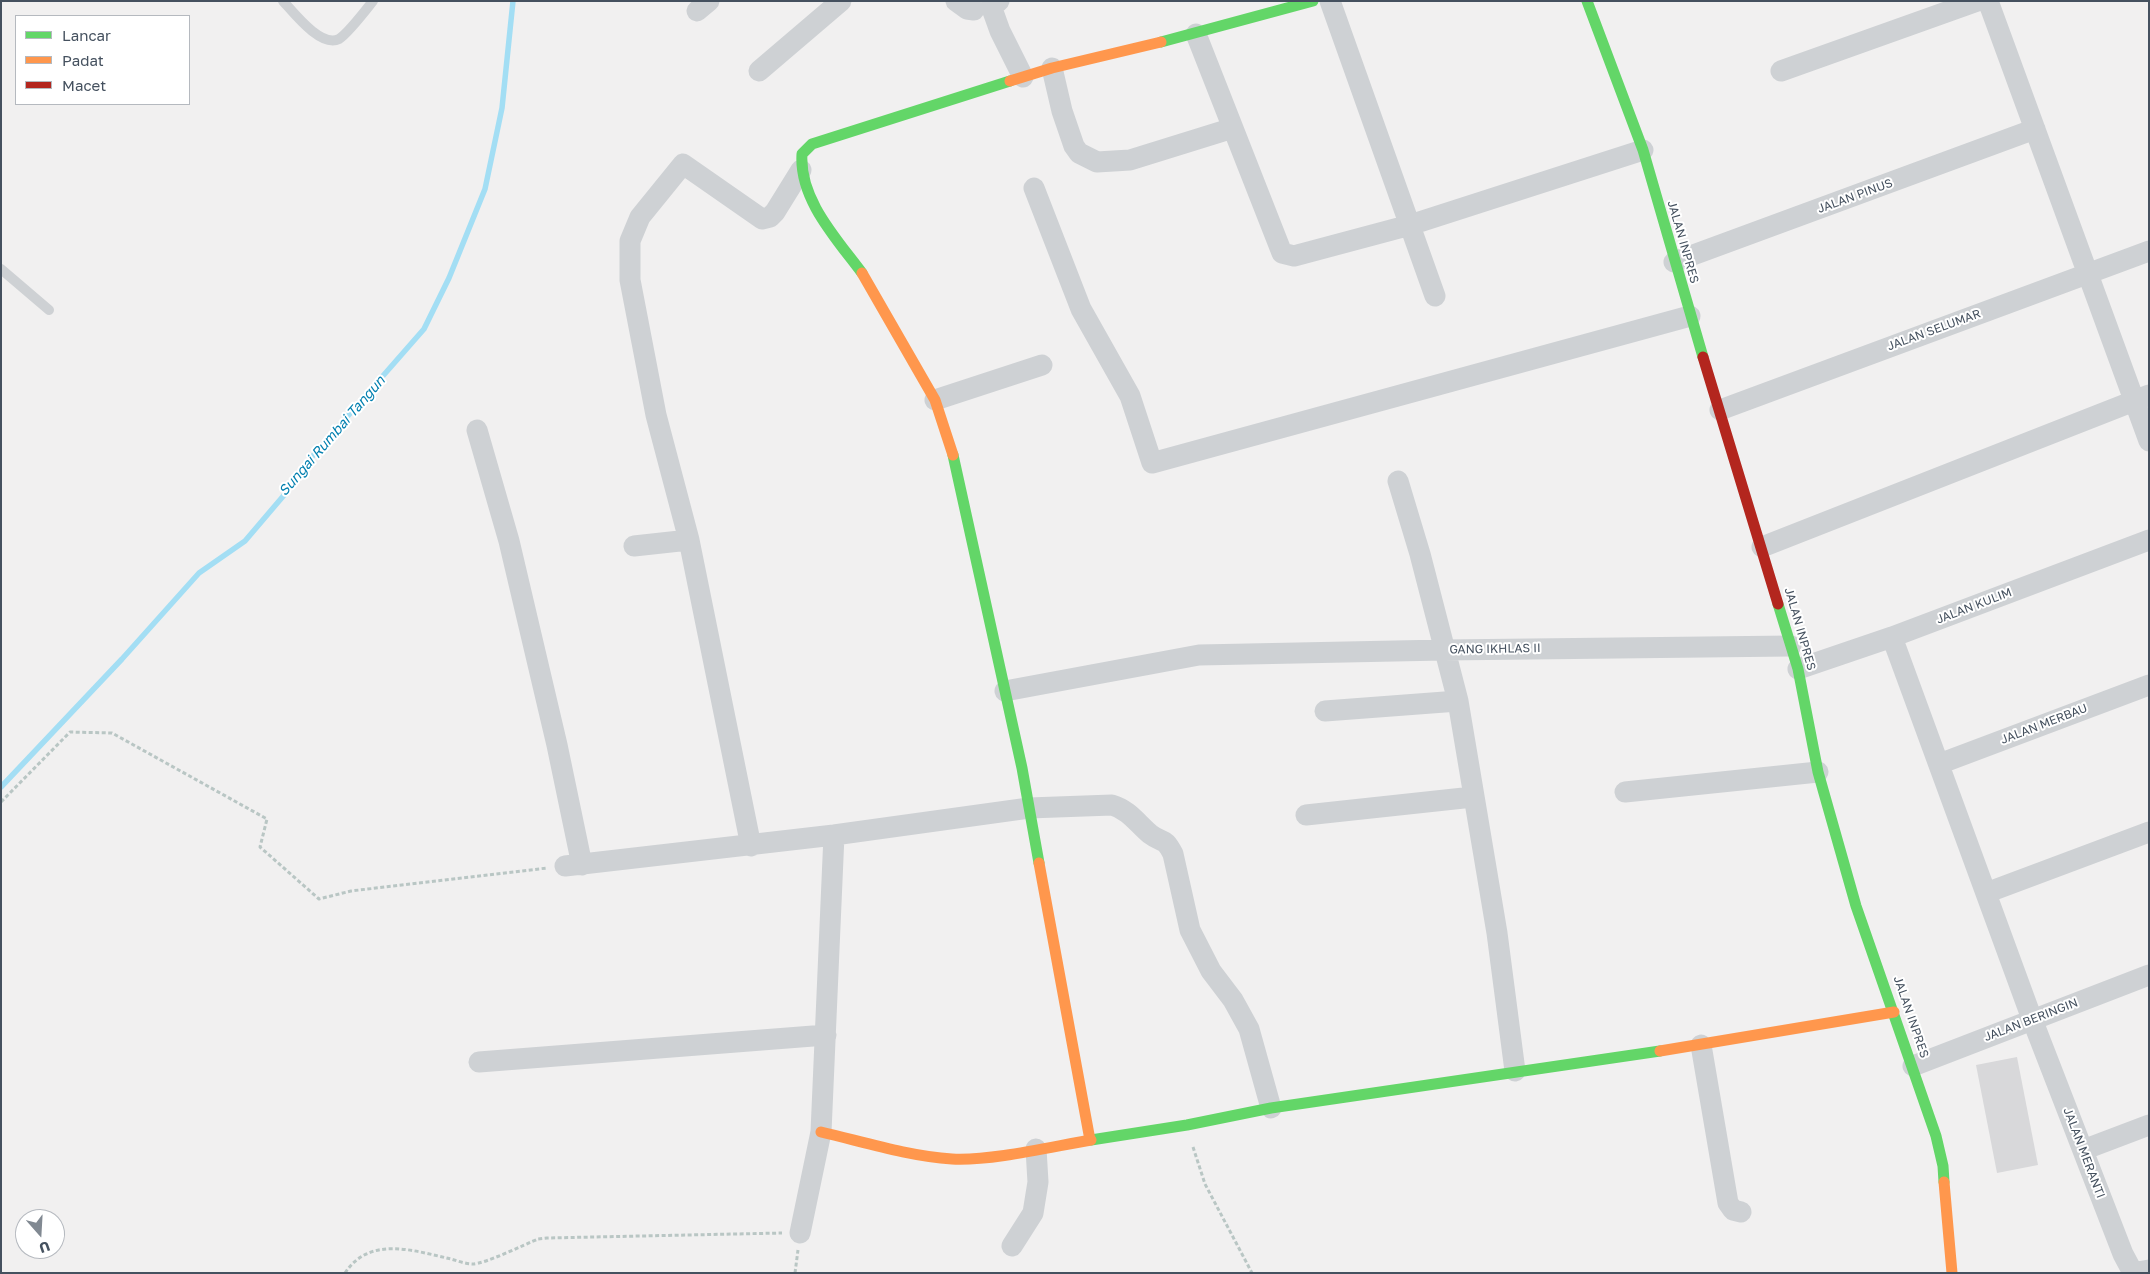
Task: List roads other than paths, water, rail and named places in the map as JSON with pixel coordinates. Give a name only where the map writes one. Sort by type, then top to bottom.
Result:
[{"type":"street","points":[[759,72],[841,1]]},
{"type":"street","points":[[999,1],[991,6],[1000,31],[1023,77]]},
{"type":"street","points":[[1090,1140],[1029,808],[951,447],[935,400],[864,277],[825,224],[807,188],[801,170],[802,154],[812,144],[1052,68],[1196,34],[1313,1]]},
{"type":"street","points":[[1330,1],[1435,296]]},
{"type":"street","name":"JALAN INPRES","points":[[1587,1],[1643,150],[1690,316],[1798,669],[1818,772],[1856,906],[1936,1136],[1942,1166],[1952,1273]]},
{"type":"street","points":[[1781,71],[1977,1]]},
{"type":"street","points":[[1988,1],[2088,273],[2141,398],[2149,440]]},
{"type":"street","points":[[1196,34],[1282,253],[1294,256],[1309,253],[1410,224],[1643,150]]},
{"type":"street","points":[[1052,68],[1062,111],[1074,146],[1079,153],[1097,162],[1130,160],[1233,128]]},
{"type":"street","name":"JALAN PINUS","points":[[1674,262],[2035,129]]},
{"type":"street","points":[[751,846],[689,540],[656,414],[630,280],[630,241],[640,217],[683,164],[762,219],[770,217],[775,212],[801,170]]},
{"type":"street","points":[[1034,188],[1081,309],[1130,396],[1152,463],[1690,316]]},
{"type":"street","name":"JALAN SELUMAR","points":[[1720,410],[2149,251]]},
{"type":"street","points":[[935,400],[1042,365]]},
{"type":"street","points":[[1762,547],[2141,398]]},
{"type":"street","points":[[477,430],[511,550],[573,865],[751,846],[1029,808],[1112,804],[1130,814],[1151,834],[1165,841],[1174,854],[1190,930],[1211,971],[1233,1000],[1249,1029],[1271,1108]]},
{"type":"street","points":[[1398,481],[1420,554],[1458,701],[1497,932],[1516,1071]]},
{"type":"street","points":[[634,546],[689,540]]},
{"type":"street","name":"JALAN KULIM","points":[[1798,669],[1892,637],[2149,540]]},
{"type":"street","name":"JALAN MERANTI","points":[[1892,637],[2032,1019],[2123,1254],[2131,1269],[2136,1272],[2149,1270]]},
{"type":"street","name":"GANG IKHLAS II","points":[[1005,691],[1190,657],[1444,650],[1791,646]]},
{"type":"street","name":"JALAN MERBAU","points":[[1939,764],[2149,685]]},
{"type":"street","points":[[1325,710],[1458,701]]},
{"type":"street","points":[[1625,792],[1684,788],[1818,772]]},
{"type":"street","points":[[1306,815],[1474,797]]},
{"type":"street","points":[[1986,892],[2149,832]]},
{"type":"street","points":[[800,1233],[821,1132],[834,835]]},
{"type":"street","name":"JALAN BERINGIN","points":[[1913,1066],[2149,975]]},
{"type":"street","points":[[821,1132],[919,1155],[953,1159],[987,1157],[1187,1125],[1271,1108],[1701,1045],[1894,1012]]},
{"type":"street","points":[[479,1062],[826,1035]]},
{"type":"street","points":[[1701,1045],[1728,1203],[1733,1210],[1741,1212]]},
{"type":"street","points":[[2083,1150],[2149,1125]]},
{"type":"street","points":[[1012,1246],[1033,1213],[1038,1182],[1036,1149]]},
{"type":"lane","points":[[283,1],[311,30],[325,40],[331,41],[340,38],[373,1]]},
{"type":"lane","points":[[1,269],[48,310]]},
{"type":"waterway","name":"Sungai Rumbai Tangun","points":[[1,787],[122,659],[199,573],[245,541],[285,494],[304,466],[424,329],[449,278],[485,189],[502,108],[513,1]]}]
